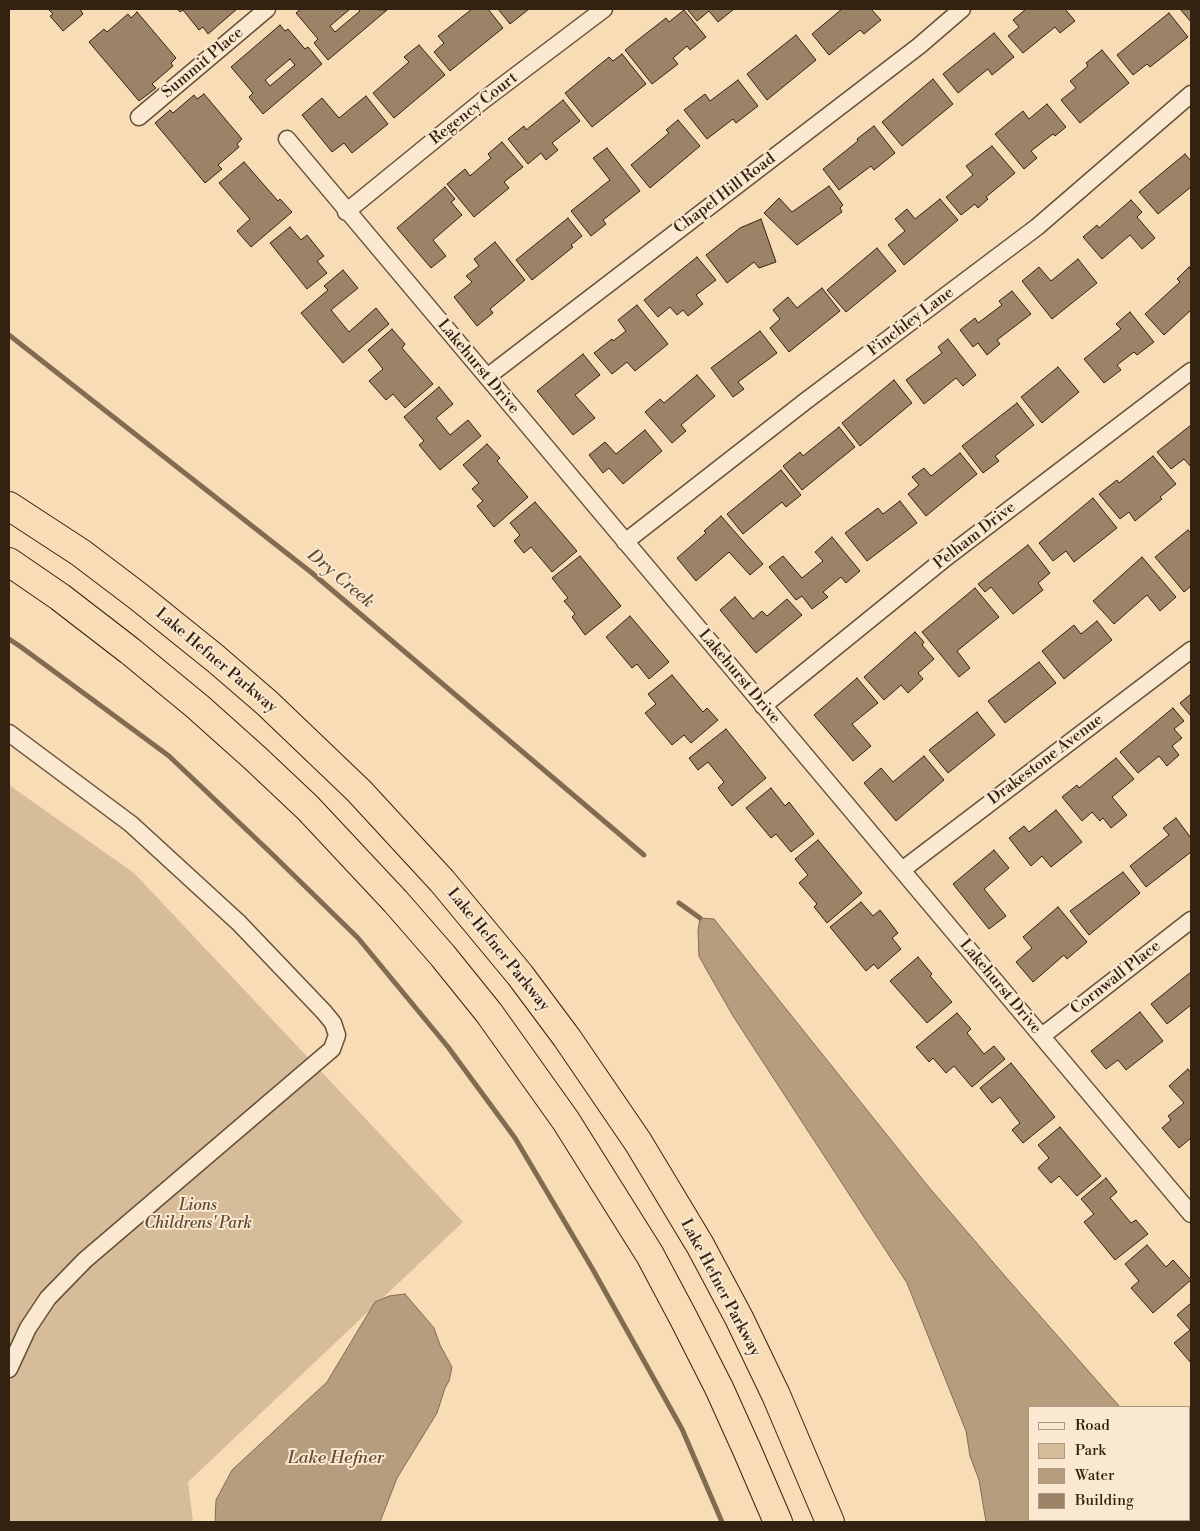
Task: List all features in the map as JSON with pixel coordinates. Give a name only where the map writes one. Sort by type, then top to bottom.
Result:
[{"type":"highway","name":"Lake Hefner Parkway","points":[[9,506],[81,553],[139,597],[267,703],[359,791],[442,881],[520,975],[567,1038],[638,1142],[700,1244],[739,1318],[776,1395],[830,1522]]},
{"type":"highway","points":[[9,562],[60,597],[130,651],[198,707],[255,758],[308,808],[396,902],[489,1013],[566,1121],[650,1255],[719,1388],[778,1522]]},
{"type":"street","name":"Summit Place","points":[[139,117],[267,9]]},
{"type":"street","name":"Regency Court","points":[[346,212],[481,102],[604,9]]},
{"type":"street","name":"Chapel Hill Road","points":[[487,377],[919,46],[962,9]]},
{"type":"street","name":"Finchley Lane","points":[[625,542],[807,400],[1037,227],[1191,94]]},
{"type":"street","name":"Lakehurst Drive","points":[[287,139],[346,212],[1042,1036],[1185,1195],[1191,1214]]},
{"type":"street","name":"Pelham Drive","points":[[763,706],[942,560],[1191,371]]},
{"type":"street","name":"Drakestone Avenue","points":[[902,870],[1191,650]]},
{"type":"street","points":[[9,733],[130,824],[239,923],[324,1012],[333,1023],[336,1035],[332,1049],[85,1260],[48,1298],[28,1328],[9,1369]]},
{"type":"street","name":"Cornwall Place","points":[[1042,1036],[1191,920]]},
{"type":"green space","name":"Lions Childrens' Park","points":[[9,785],[134,873],[463,1222],[188,1482],[193,1522],[9,1522]]},
{"type":"water","points":[[700,918],[714,919],[927,1185],[1119,1406],[1028,1406],[1028,1521],[1190,1521],[1190,1486],[1191,1522],[986,1522],[979,1480],[970,1456],[966,1431],[907,1283],[733,1016],[699,956],[698,931]]},
{"type":"water","name":"Lake Hefner","points":[[405,1294],[434,1328],[440,1345],[452,1367],[437,1413],[397,1478],[380,1522],[215,1522],[216,1500],[232,1470],[327,1382],[375,1302],[389,1296]]},
{"type":"building","points":[[48,9],[80,9],[83,14],[63,31],[50,16],[53,14]]},
{"type":"building","points":[[177,9],[237,9],[208,34],[203,27],[199,30],[183,10],[180,12]]},
{"type":"building","points":[[301,9],[350,9],[330,26],[335,32],[360,11],[358,9],[387,10],[328,60],[314,43],[318,39],[296,13]]},
{"type":"building","points":[[472,9],[488,9],[503,28],[450,71],[434,52],[444,43],[438,36]]},
{"type":"building","points":[[498,9],[529,9],[510,24]]},
{"type":"building","points":[[687,9],[734,9],[718,22],[709,11],[697,21]]},
{"type":"building","points":[[842,9],[871,9],[881,20],[864,34],[860,30],[829,55],[812,34]]},
{"type":"building","points":[[1026,9],[1065,9],[1075,21],[1060,33],[1055,27],[1023,53],[1008,36],[1019,27],[1013,20]]},
{"type":"building","points":[[1180,9],[1191,9],[1191,22]]},
{"type":"building","points":[[684,10],[706,37],[690,50],[687,46],[673,58],[678,64],[652,84],[625,50],[666,18],[669,22]]},
{"type":"building","points":[[137,12],[176,58],[171,63],[173,66],[152,84],[156,88],[139,101],[89,42],[104,29],[107,32],[128,14],[131,18]]},
{"type":"building","points":[[1169,13],[1188,37],[1150,67],[1147,64],[1133,75],[1117,55]]},
{"type":"building","points":[[280,25],[285,31],[288,29],[305,49],[308,47],[322,64],[263,114],[249,97],[253,93],[231,67]],"holes":[[[290,59],[295,65],[270,86],[265,80]]]},
{"type":"building","points":[[994,33],[1014,57],[992,75],[988,69],[958,93],[943,74]]},
{"type":"building","points":[[796,35],[816,60],[767,100],[747,74]]},
{"type":"building","points":[[419,45],[445,75],[394,118],[373,93],[409,62],[404,57]]},
{"type":"building","points":[[1102,50],[1129,83],[1080,123],[1061,100],[1076,88],[1070,81],[1088,66],[1086,63]]},
{"type":"building","points":[[622,54],[646,84],[592,127],[565,93],[609,57],[613,61]]},
{"type":"building","points":[[933,79],[953,104],[902,146],[882,122]]},
{"type":"building","points":[[738,80],[758,106],[736,123],[733,119],[707,139],[684,110],[705,94],[710,101]]},
{"type":"building","points":[[204,94],[242,139],[237,144],[239,147],[218,165],[222,169],[205,183],[155,123],[170,110],[173,113],[194,95],[197,99]]},
{"type":"building","points":[[366,96],[388,124],[352,153],[344,143],[332,152],[302,115],[322,98],[339,118]]},
{"type":"building","points":[[563,100],[580,121],[552,143],[558,150],[546,160],[541,153],[528,164],[508,139],[524,126],[526,130]]},
{"type":"building","points":[[1047,104],[1066,127],[1055,136],[1053,134],[1031,151],[1037,158],[1024,169],[995,134],[1023,111],[1029,119]]},
{"type":"building","points":[[678,120],[700,146],[650,188],[631,165],[669,133],[666,130]]},
{"type":"building","points":[[874,126],[895,153],[874,170],[871,166],[839,190],[823,169]]},
{"type":"building","points":[[502,142],[523,167],[504,182],[509,188],[474,217],[447,184],[465,169],[470,176],[491,158],[488,154]]},
{"type":"building","points":[[992,146],[1015,173],[986,197],[988,199],[978,208],[975,204],[961,215],[946,197],[973,175],[966,166]]},
{"type":"building","points":[[607,148],[640,191],[603,220],[606,224],[591,236],[571,211],[610,180],[593,158]]},
{"type":"building","points":[[1185,154],[1191,161],[1191,187],[1158,214],[1139,192]]},
{"type":"building","points":[[244,162],[278,201],[280,199],[292,212],[251,247],[237,231],[250,219],[219,183]]},
{"type":"building","points":[[829,186],[843,205],[840,208],[842,212],[797,245],[764,213],[779,198],[792,212]]},
{"type":"building","points":[[445,187],[455,199],[451,202],[462,215],[433,240],[446,256],[431,268],[397,228]]},
{"type":"building","points":[[940,199],[958,220],[904,265],[888,245],[905,231],[895,219],[907,209],[915,219]]},
{"type":"building","points":[[1131,200],[1142,212],[1137,217],[1155,238],[1142,249],[1130,235],[1102,259],[1083,237],[1097,225],[1099,228]]},
{"type":"building","points":[[568,218],[582,236],[571,245],[573,247],[532,280],[516,260]]},
{"type":"building","points":[[761,219],[776,262],[759,268],[754,262],[727,283],[706,255],[740,228]]},
{"type":"building","points":[[290,227],[301,240],[307,235],[324,256],[317,261],[327,273],[307,289],[270,243]]},
{"type":"building","points":[[495,242],[525,280],[490,309],[493,313],[477,326],[454,297],[472,282],[466,276],[479,266],[474,259]]},
{"type":"building","points":[[877,248],[896,271],[846,312],[827,290]]},
{"type":"building","points":[[697,257],[716,280],[696,295],[703,304],[688,316],[683,310],[677,315],[670,307],[658,317],[644,300]]},
{"type":"building","points":[[1078,259],[1097,283],[1052,319],[1022,281],[1039,267],[1051,281]]},
{"type":"building","points":[[1189,267],[1191,270],[1191,310],[1164,335],[1145,314],[1180,282],[1177,279]]},
{"type":"building","points":[[343,270],[358,288],[331,310],[349,332],[376,308],[389,324],[343,363],[301,313],[328,290],[324,286]]},
{"type":"building","points":[[822,288],[840,311],[789,352],[770,328],[780,319],[773,310],[788,297],[797,308]]},
{"type":"building","points":[[1012,291],[1031,314],[997,340],[1000,344],[987,355],[978,343],[973,347],[960,330],[975,318],[978,323],[1002,305],[999,301]]},
{"type":"building","points":[[637,305],[668,344],[635,371],[627,362],[612,374],[594,353],[626,331],[618,320]]},
{"type":"building","points":[[1130,312],[1154,342],[1137,355],[1134,352],[1117,365],[1121,370],[1104,383],[1084,359],[1121,329],[1116,324]]},
{"type":"building","points":[[392,329],[405,344],[402,348],[433,384],[405,408],[393,394],[386,400],[369,381],[383,369],[368,350]]},
{"type":"building","points":[[760,331],[777,353],[738,382],[744,389],[733,397],[711,368]]},
{"type":"building","points":[[948,339],[976,375],[963,386],[956,378],[924,404],[906,380],[942,353],[938,347]]},
{"type":"building","points":[[583,354],[600,375],[575,395],[595,418],[573,435],[537,391]]},
{"type":"building","points":[[1058,367],[1079,392],[1042,423],[1021,397]]},
{"type":"building","points":[[697,375],[715,396],[681,425],[686,431],[672,443],[645,412],[660,399],[664,403]]},
{"type":"building","points":[[894,380],[912,403],[860,446],[842,423]]},
{"type":"building","points":[[439,387],[453,404],[436,418],[450,435],[468,420],[481,436],[440,470],[419,445],[424,441],[404,417]]},
{"type":"building","points":[[1017,403],[1034,425],[995,456],[999,461],[983,473],[962,446]]},
{"type":"building","points":[[1191,425],[1191,467],[1184,459],[1171,469],[1157,452]]},
{"type":"building","points":[[839,427],[855,447],[802,490],[783,466],[800,452],[803,456]]},
{"type":"building","points":[[645,430],[662,451],[623,484],[609,468],[603,473],[589,455],[605,442],[616,454]]},
{"type":"building","points":[[487,444],[500,458],[497,461],[528,497],[494,527],[477,506],[483,501],[472,489],[479,483],[463,465]]},
{"type":"building","points":[[960,453],[977,474],[926,516],[908,494],[919,485],[912,477],[924,468],[931,476]]},
{"type":"building","points":[[1153,456],[1176,484],[1160,497],[1162,499],[1135,521],[1129,512],[1120,519],[1099,494],[1117,480],[1119,483]]},
{"type":"building","points":[[781,470],[801,495],[786,507],[782,502],[743,534],[727,514]]},
{"type":"building","points":[[1093,498],[1117,528],[1074,562],[1066,551],[1053,561],[1039,543]]},
{"type":"building","points":[[900,501],[917,523],[867,561],[845,533],[878,508],[883,514]]},
{"type":"building","points":[[535,502],[577,551],[552,572],[531,547],[524,553],[514,541],[520,535],[510,523]]},
{"type":"building","points":[[721,516],[763,564],[750,575],[729,552],[696,581],[677,558],[706,533],[704,531]]},
{"type":"building","points":[[1188,530],[1191,533],[1191,586],[1184,592],[1155,557]]},
{"type":"building","points":[[832,537],[860,571],[846,583],[841,577],[823,592],[828,597],[812,609],[802,596],[796,600],[769,567],[783,556],[802,578],[823,561],[815,552]]},
{"type":"building","points":[[1028,545],[1050,573],[1038,583],[1043,590],[1013,614],[991,587],[985,592],[978,584]]},
{"type":"building","points":[[580,556],[621,606],[585,635],[572,617],[575,614],[564,601],[568,598],[552,578]]},
{"type":"building","points":[[1142,557],[1176,597],[1160,611],[1147,595],[1114,624],[1093,601]]},
{"type":"building","points":[[975,588],[999,617],[957,651],[970,668],[959,677],[922,632]]},
{"type":"building","points":[[735,597],[753,619],[762,611],[767,616],[787,599],[802,615],[756,653],[720,610]]},
{"type":"building","points":[[630,616],[669,662],[649,679],[637,664],[632,668],[606,637]]},
{"type":"building","points":[[1097,621],[1112,640],[1064,679],[1042,651],[1074,625],[1081,634]]},
{"type":"building","points":[[915,632],[924,642],[922,645],[934,659],[918,673],[923,679],[908,693],[901,685],[884,700],[864,677]]},
{"type":"building","points":[[1039,662],[1056,683],[1005,723],[988,701]]},
{"type":"building","points":[[672,675],[703,712],[707,708],[718,720],[691,743],[684,735],[672,745],[645,713],[656,704],[648,694]]},
{"type":"building","points":[[857,678],[878,703],[852,724],[871,746],[853,761],[814,715]]},
{"type":"building","points":[[1191,694],[1191,716],[1180,703]]},
{"type":"building","points":[[1173,708],[1184,721],[1174,729],[1182,738],[1172,746],[1179,755],[1167,766],[1159,756],[1138,773],[1120,752]]},
{"type":"building","points":[[977,712],[995,735],[948,773],[929,750]]},
{"type":"building","points":[[726,729],[766,778],[732,806],[718,788],[724,782],[708,762],[698,770],[689,758]]},
{"type":"building","points":[[924,756],[944,780],[896,821],[864,783],[881,768],[893,782]]},
{"type":"building","points":[[1116,758],[1134,779],[1112,797],[1127,815],[1111,828],[1103,818],[1100,821],[1092,812],[1082,821],[1062,797],[1077,785],[1079,788]]},
{"type":"building","points":[[771,788],[785,806],[789,802],[814,834],[791,852],[776,834],[771,838],[746,808]]},
{"type":"building","points":[[1056,810],[1082,842],[1051,867],[1042,856],[1031,866],[1009,838],[1024,826],[1029,832]]},
{"type":"building","points":[[1176,818],[1191,838],[1191,852],[1146,887],[1130,866],[1169,835],[1163,828]]},
{"type":"building","points":[[818,840],[862,893],[827,923],[814,907],[817,904],[799,883],[808,875],[795,859]]},
{"type":"building","points":[[994,850],[1009,868],[984,889],[1006,916],[989,929],[953,884]]},
{"type":"building","points":[[1123,872],[1140,893],[1089,935],[1070,911]]},
{"type":"building","points":[[861,902],[873,916],[880,910],[898,933],[892,938],[901,949],[878,969],[874,964],[866,971],[830,927]]},
{"type":"building","points":[[1058,907],[1087,942],[1067,959],[1064,955],[1033,982],[1016,962],[1032,948],[1023,937]]},
{"type":"building","points":[[918,957],[932,974],[930,976],[952,1002],[927,1023],[890,981]]},
{"type":"building","points":[[1191,972],[1191,1005],[1167,1024],[1151,1004]]},
{"type":"building","points":[[1140,1012],[1163,1041],[1126,1070],[1118,1060],[1106,1069],[1091,1051]]},
{"type":"building","points":[[957,1013],[971,1029],[967,1033],[984,1054],[994,1046],[1005,1059],[972,1087],[954,1066],[946,1073],[933,1058],[929,1062],[916,1047]]},
{"type":"building","points":[[1011,1063],[1055,1117],[1023,1143],[1012,1130],[1020,1123],[1000,1097],[992,1103],[980,1088]]},
{"type":"building","points":[[1188,1069],[1191,1073],[1191,1138],[1179,1148],[1162,1128],[1171,1120],[1168,1116],[1184,1103],[1169,1086]]},
{"type":"building","points":[[1060,1127],[1101,1176],[1077,1196],[1059,1176],[1051,1183],[1038,1168],[1049,1158],[1038,1145]]},
{"type":"building","points":[[1106,1178],[1117,1192],[1110,1198],[1131,1223],[1136,1220],[1148,1234],[1115,1260],[1084,1222],[1094,1214],[1081,1199]]},
{"type":"building","points":[[1147,1245],[1166,1267],[1173,1260],[1191,1280],[1153,1313],[1131,1288],[1139,1281],[1125,1264]]},
{"type":"building","points":[[1191,1303],[1191,1363],[1174,1343],[1190,1330],[1177,1315]]},
{"type":"waterway","name":"Dry Creek","points":[[9,335],[312,573],[644,855]]},
{"type":"waterway","points":[[9,639],[169,756],[358,938],[448,1047],[515,1138],[592,1268],[682,1429],[722,1522]]},
{"type":"waterway","name":"Dry Creek","points":[[679,903],[700,918]]}]
